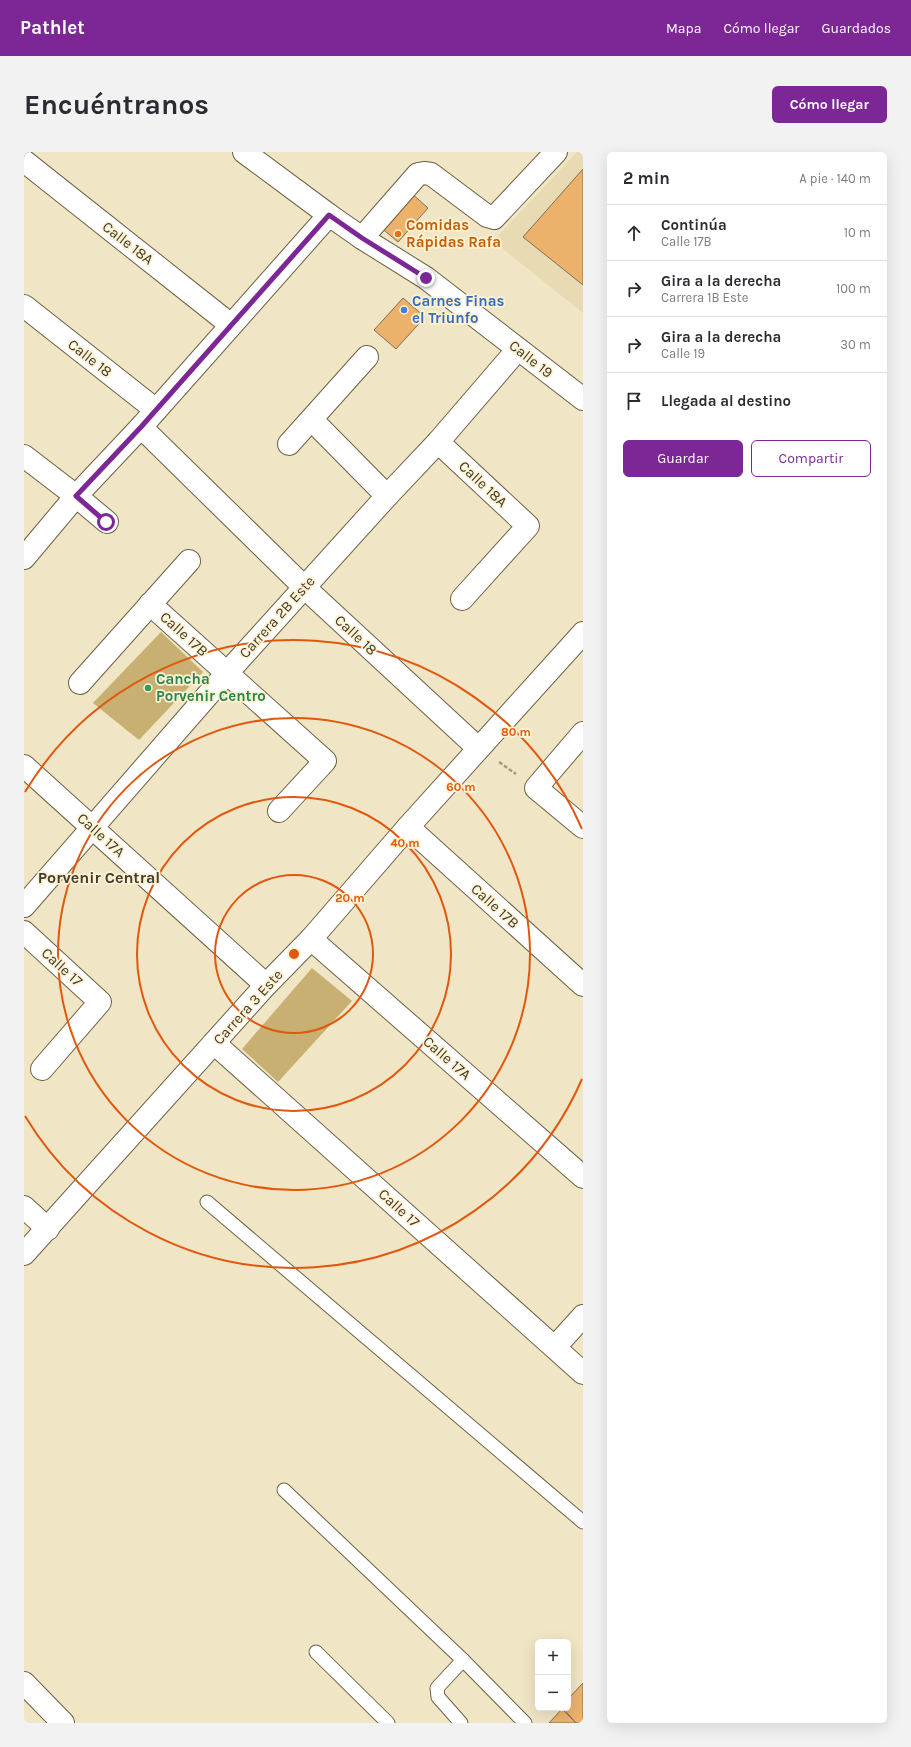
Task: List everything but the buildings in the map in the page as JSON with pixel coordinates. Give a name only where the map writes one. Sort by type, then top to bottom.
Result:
[{"type":"street","points":[[362,238],[418,174],[431,174],[487,216],[494,218],[556,152]]},
{"type":"street","name":"Calle 19","points":[[255,155],[329,215],[362,238],[426,278],[583,399]]},
{"type":"street","name":"Calle 18A","points":[[24,161],[231,325]]},
{"type":"street","points":[[24,558],[76,496],[141,427],[329,215]]},
{"type":"street","name":"Calle 18","points":[[24,306],[156,410]]},
{"type":"street","name":"Carrera 2B Este","points":[[24,906],[227,673],[387,496],[438,442],[518,348]]},
{"type":"street","points":[[289,444],[367,357]]},
{"type":"street","points":[[312,420],[387,496]]},
{"type":"street","name":"Calle 18","points":[[141,427],[304,587],[478,748]]},
{"type":"street","name":"Calle 18A","points":[[438,442],[528,526],[462,599]]},
{"type":"street","points":[[24,456],[76,496],[106,522]]},
{"type":"street","points":[[80,683],[189,561]]},
{"type":"street","name":"Calle 17B","points":[[150,604],[325,761],[279,811]]},
{"type":"street","name":"Carrera 3 Este","points":[[24,1254],[266,985],[311,938],[478,748],[583,633]]},
{"type":"street","points":[[583,733],[536,788],[583,827]]},
{"type":"street","name":"Calle 17A","points":[[24,766],[266,985]]},
{"type":"street","name":"Calle 17B","points":[[408,827],[583,984]]},
{"type":"street","name":"Calle 17","points":[[24,932],[100,1002],[42,1069]]},
{"type":"street","name":"Calle 17A","points":[[311,938],[583,1177]]},
{"type":"street","name":"Calle 17","points":[[214,1044],[583,1372]]},
{"type":"street","points":[[24,1207],[48,1229]]},
{"type":"street","points":[[555,1347],[583,1316]]},
{"type":"street","points":[[24,1683],[63,1723]]},
{"type":"lane","points":[[207,1202],[583,1522]]},
{"type":"lane","points":[[284,1490],[464,1660],[525,1723]]},
{"type":"lane","points":[[316,1652],[388,1723]]},
{"type":"lane","points":[[461,1723],[438,1697],[437,1688],[464,1660]]},
{"type":"path","points":[[478,748],[536,788]]},
{"type":"shaded area","points":[[577,152],[583,152],[583,313],[493,241]]},
{"type":"shaded area","name":"Cancha Porvenir Centro","points":[[161,632],[203,672],[139,740],[93,703]]},
{"type":"shaded area","points":[[312,968],[352,1001],[278,1082],[242,1049]]},
{"type":"place","name":"Comidas Rápidas Rafa","points":[[398,234]]},
{"type":"place","name":"Carnes Finas el Triunfo","points":[[404,310]]},
{"type":"place","name":"Cancha Porvenir Centro","points":[[148,688]]},
{"type":"district","name":"Porvenir Central","points":[[99,877]]},
{"type":"route","points":[[106,522],[76,496],[141,427],[329,215],[362,238],[426,278]]}]
